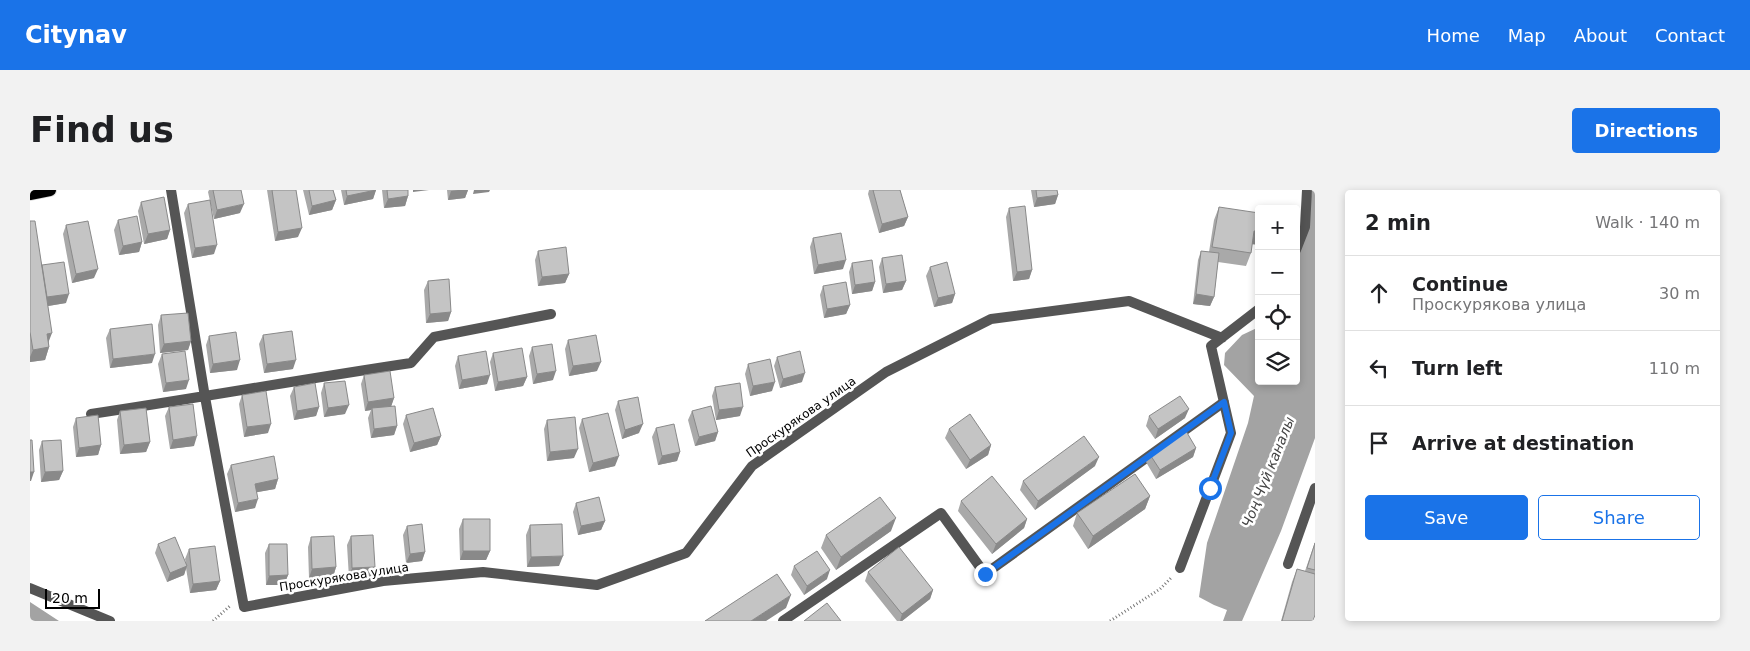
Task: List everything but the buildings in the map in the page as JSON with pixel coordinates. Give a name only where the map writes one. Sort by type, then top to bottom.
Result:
[{"type":"main road","points":[[30,194],[50,190]]},
{"type":"street","points":[[171,190],[205,397],[241,595]]},
{"type":"street","points":[[1300,240],[1305,227],[1307,190]]},
{"type":"street","name":"Проскурякова улица","points":[[241,595],[244,607],[383,582],[483,572],[597,586],[686,553],[752,466],[886,372],[991,319],[1129,301],[1222,338]]},
{"type":"street","points":[[1180,568],[1231,433],[1212,346],[1255,313]]},
{"type":"street","points":[[91,414],[411,363],[434,337],[551,314]]},
{"type":"street","points":[[783,621],[940,513],[985,574],[1224,402]]},
{"type":"street","points":[[1288,564],[1315,488]]},
{"type":"street","points":[[30,588],[110,621]]},
{"type":"path","points":[[1110,621],[1160,589],[1180,568]]},
{"type":"path","points":[[213,621],[241,595]]},
{"type":"water","name":"Чоң Чүй каналы","points":[[1312,190],[1315,190],[1315,438],[1281,531],[1242,621],[1223,621],[1227,610],[1199,597],[1207,543],[1248,423],[1254,396],[1224,365],[1225,353],[1242,335],[1255,329],[1255,385],[1300,385],[1300,247]]},
{"type":"water","points":[[30,602],[59,621],[30,621]]},
{"type":"route","points":[[985,574],[1224,402],[1231,433],[1210,488]]}]
